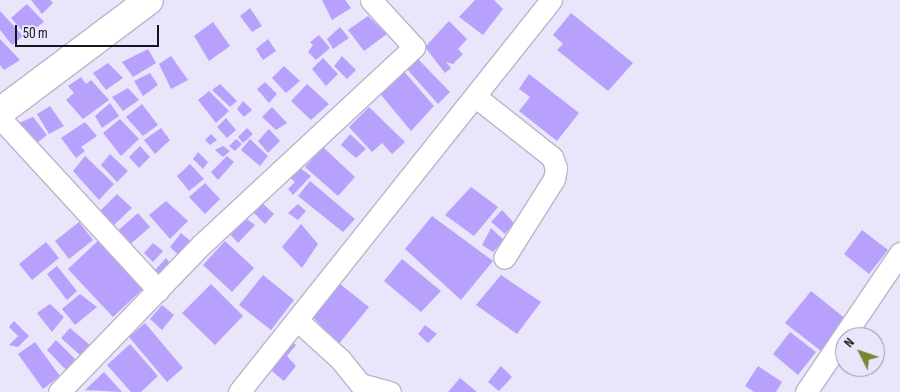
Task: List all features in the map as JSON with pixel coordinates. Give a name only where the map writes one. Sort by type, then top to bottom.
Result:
[{"type":"highway","points":[[0,112],[149,0]]},
{"type":"street","points":[[59,392],[158,290],[414,47],[371,0]]},
{"type":"street","points":[[241,391],[551,0]]},
{"type":"street","points":[[476,97],[552,157],[556,168],[554,179],[504,258]]},
{"type":"street","points":[[0,118],[158,290]]},
{"type":"street","points":[[806,392],[900,253]]},
{"type":"street","points":[[297,320],[340,359],[360,384],[390,392]]},
{"type":"building","points":[[31,0],[50,0],[53,3],[42,14]]},
{"type":"building","points":[[322,0],[345,0],[351,8],[332,20]]},
{"type":"building","points":[[475,0],[494,0],[503,9],[483,35],[459,17]]},
{"type":"building","points":[[27,4],[44,22],[26,35],[11,18]]},
{"type":"building","points":[[250,8],[262,26],[252,32],[240,16]]},
{"type":"building","points":[[0,11],[23,36],[12,45],[0,30]]},
{"type":"building","points":[[571,13],[633,63],[608,91],[557,50],[563,44],[553,35]]},
{"type":"building","points":[[368,16],[387,34],[364,51],[348,30]]},
{"type":"building","points":[[449,21],[467,39],[458,49],[463,54],[453,64],[446,62],[451,68],[445,73],[425,47]]},
{"type":"building","points":[[213,22],[230,46],[209,61],[194,36]]},
{"type":"building","points":[[340,27],[349,38],[333,49],[327,39]]},
{"type":"building","points":[[319,35],[330,48],[316,60],[308,52],[313,45],[310,42]]},
{"type":"building","points":[[0,39],[20,60],[4,70],[0,65]]},
{"type":"building","points":[[268,39],[276,51],[263,60],[256,49]]},
{"type":"building","points":[[148,49],[156,63],[133,77],[122,62]]},
{"type":"building","points":[[171,56],[188,80],[171,89],[159,64]]},
{"type":"building","points":[[342,56],[356,70],[347,79],[334,66]]},
{"type":"building","points":[[323,58],[338,74],[326,86],[312,69]]},
{"type":"building","points":[[417,58],[450,92],[438,104],[407,69]]},
{"type":"building","points":[[108,63],[123,78],[106,90],[93,73]]},
{"type":"building","points":[[284,66],[300,81],[286,93],[272,78]]},
{"type":"building","points":[[401,68],[434,106],[411,131],[377,90]]},
{"type":"building","points":[[150,73],[158,85],[143,96],[134,81]]},
{"type":"building","points":[[529,74],[579,113],[557,141],[519,111],[530,97],[519,89]]},
{"type":"building","points":[[81,77],[86,84],[91,80],[109,100],[83,119],[66,100],[74,93],[68,86]]},
{"type":"building","points":[[265,82],[277,94],[269,103],[257,89]]},
{"type":"building","points":[[220,84],[237,101],[230,107],[212,90]]},
{"type":"building","points":[[307,84],[329,104],[311,120],[291,101]]},
{"type":"building","points":[[128,88],[139,100],[123,111],[112,97]]},
{"type":"building","points":[[209,91],[229,111],[216,123],[198,100]]},
{"type":"building","points":[[243,101],[252,110],[244,117],[237,109]]},
{"type":"building","points":[[110,103],[119,116],[102,128],[95,116]]},
{"type":"building","points":[[142,104],[158,125],[143,136],[126,117]]},
{"type":"building","points":[[50,106],[64,126],[49,134],[37,114]]},
{"type":"building","points":[[272,107],[287,123],[276,130],[262,117]]},
{"type":"building","points":[[369,107],[405,142],[392,154],[382,143],[372,152],[349,127]]},
{"type":"building","points":[[33,117],[47,135],[34,145],[19,123]]},
{"type":"building","points":[[226,118],[236,130],[227,138],[217,127]]},
{"type":"building","points":[[120,119],[139,139],[121,156],[103,133]]},
{"type":"building","points":[[85,122],[97,136],[81,147],[85,151],[76,158],[61,138]]},
{"type":"building","points":[[161,128],[170,140],[155,154],[144,140]]},
{"type":"building","points":[[247,128],[253,134],[243,143],[238,137]]},
{"type":"building","points":[[269,129],[280,141],[268,153],[258,141]]},
{"type":"building","points":[[211,134],[217,140],[210,145],[205,140]]},
{"type":"building","points":[[350,134],[366,149],[356,158],[341,145]]},
{"type":"building","points":[[236,139],[242,144],[235,151],[229,146]]},
{"type":"building","points":[[250,139],[268,156],[260,166],[241,150]]},
{"type":"building","points":[[140,146],[150,157],[139,168],[129,157]]},
{"type":"building","points":[[223,146],[230,151],[223,157],[215,150]]},
{"type":"building","points":[[323,147],[355,177],[338,196],[305,167]]},
{"type":"building","points":[[198,152],[208,162],[203,169],[193,159]]},
{"type":"building","points":[[110,154],[128,171],[117,182],[101,165]]},
{"type":"building","points":[[85,156],[114,184],[99,200],[73,171]]},
{"type":"building","points":[[227,156],[234,162],[218,180],[211,172]]},
{"type":"building","points":[[190,164],[204,179],[189,191],[177,176]]},
{"type":"building","points":[[300,168],[311,176],[293,195],[288,189],[295,182],[289,177]]},
{"type":"building","points":[[310,181],[355,219],[343,232],[298,196]]},
{"type":"building","points":[[205,183],[220,199],[205,214],[189,197]]},
{"type":"building","points":[[471,187],[498,207],[474,236],[445,215]]},
{"type":"building","points":[[117,194],[132,208],[114,225],[100,211]]},
{"type":"building","points":[[259,200],[274,214],[265,224],[249,208]]},
{"type":"building","points":[[166,201],[188,221],[170,239],[149,215]]},
{"type":"building","points":[[298,204],[306,211],[298,220],[288,213]]},
{"type":"building","points":[[502,210],[514,223],[505,234],[491,222]]},
{"type":"building","points":[[138,213],[150,227],[127,247],[115,233]]},
{"type":"building","points":[[243,216],[255,225],[238,243],[228,232]]},
{"type":"building","points":[[432,216],[493,261],[461,300],[405,249]]},
{"type":"building","points":[[79,222],[93,240],[69,259],[55,241]]},
{"type":"building","points":[[301,224],[318,244],[302,268],[282,247]]},
{"type":"building","points":[[491,228],[504,240],[493,252],[482,245]]},
{"type":"building","points":[[862,230],[888,250],[869,274],[844,254]]},
{"type":"building","points":[[181,233],[194,244],[180,256],[170,247]]},
{"type":"building","points":[[102,237],[147,285],[113,317],[68,269]]},
{"type":"building","points":[[225,241],[254,268],[232,292],[203,265]]},
{"type":"building","points":[[46,242],[59,258],[32,280],[19,264]]},
{"type":"building","points":[[153,243],[163,251],[153,262],[144,253]]},
{"type":"building","points":[[166,258],[174,268],[163,280],[155,270]]},
{"type":"building","points":[[402,259],[441,291],[421,312],[384,281]]},
{"type":"building","points":[[57,266],[77,291],[67,300],[47,274]]},
{"type":"building","points":[[263,275],[294,300],[271,330],[239,305]]},
{"type":"building","points":[[501,275],[541,302],[517,334],[476,305]]},
{"type":"building","points":[[211,284],[243,316],[215,345],[182,313]]},
{"type":"building","points":[[340,284],[369,307],[338,345],[312,316]]},
{"type":"building","points":[[811,291],[846,319],[840,327],[835,327],[835,333],[821,351],[785,323]]},
{"type":"building","points":[[80,294],[97,307],[75,325],[62,309]]},
{"type":"building","points":[[50,304],[64,317],[52,332],[37,313]]},
{"type":"building","points":[[162,305],[174,315],[162,330],[150,319]]},
{"type":"building","points":[[14,321],[29,336],[18,347],[9,345],[18,336],[9,327]]},
{"type":"building","points":[[145,323],[183,368],[167,382],[129,337]]},
{"type":"building","points":[[425,325],[437,334],[428,343],[418,334]]},
{"type":"building","points":[[70,328],[91,346],[82,357],[61,338]]},
{"type":"building","points":[[790,332],[816,352],[798,375],[773,354]]},
{"type":"building","points":[[286,338],[296,345],[287,356],[296,366],[284,381],[267,367]]},
{"type":"building","points":[[56,340],[76,360],[66,370],[47,350]]},
{"type":"building","points":[[35,342],[60,376],[43,389],[18,354]]},
{"type":"building","points":[[130,344],[158,376],[141,392],[131,392],[107,365]]},
{"type":"building","points":[[501,366],[512,377],[499,391],[488,382]]},
{"type":"building","points":[[758,366],[782,382],[776,392],[754,392],[745,386]]},
{"type":"building","points":[[104,372],[122,392],[85,390]]},
{"type":"building","points":[[460,378],[477,392],[448,392]]}]
